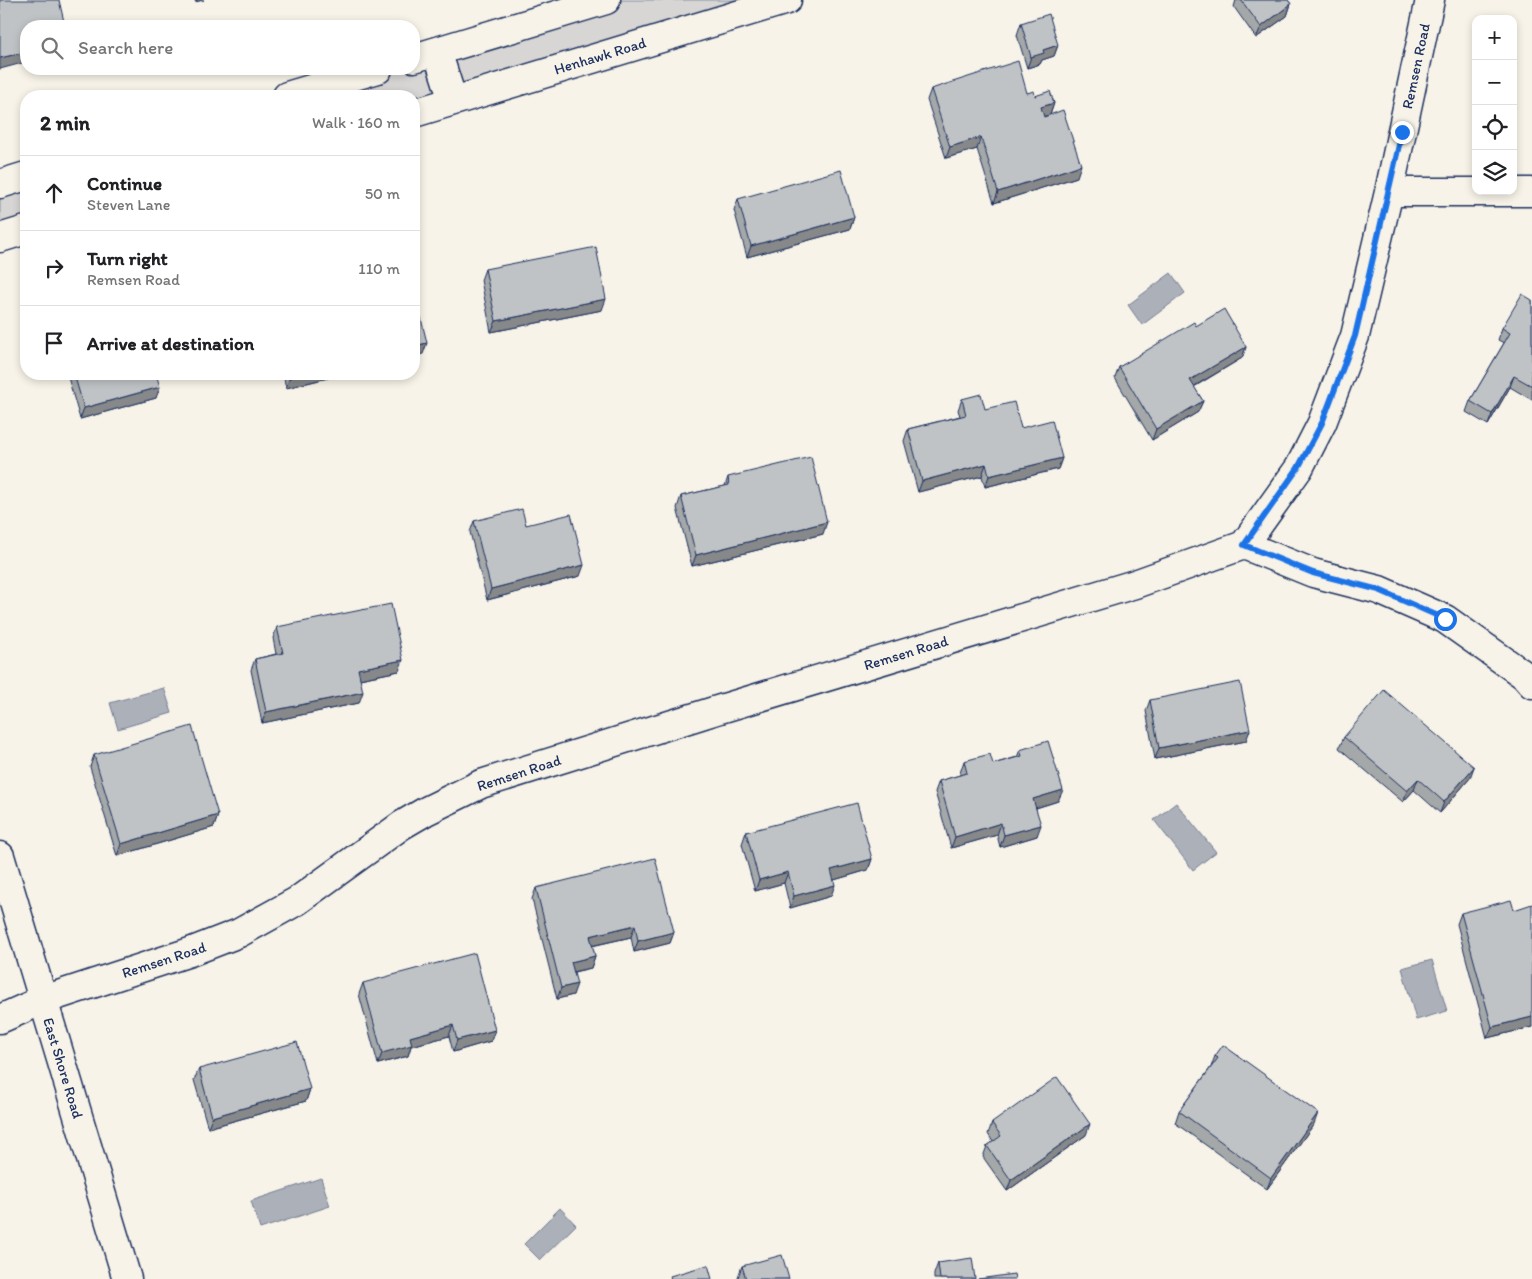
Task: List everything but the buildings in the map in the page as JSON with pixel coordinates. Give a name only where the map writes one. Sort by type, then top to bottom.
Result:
[{"type":"street","points":[[453,101],[425,55],[606,0]]},
{"type":"street","name":"Henhawk Road","points":[[420,111],[787,0]]},
{"type":"street","name":"Remsen Road","points":[[0,1019],[43,1000],[190,952],[239,933],[297,901],[402,825],[481,784],[717,710],[1135,584],[1244,545],[1298,468],[1322,423],[1355,336],[1389,192],[1430,0]]},
{"type":"street","points":[[307,90],[358,75]]},
{"type":"street","points":[[0,184],[20,178]]},
{"type":"street","points":[[1389,192],[1532,192]]},
{"type":"street","points":[[0,238],[20,232]]},
{"type":"street","points":[[1244,545],[1313,573],[1379,590],[1445,619],[1524,675],[1532,684]]},
{"type":"street","name":"East Shore Road","points":[[0,856],[128,1279]]},
{"type":"shaded area","points":[[606,0],[787,0],[420,111],[420,90],[307,90],[358,75],[420,75],[420,67]]},
{"type":"shaded area","points":[[20,178],[20,232],[0,238],[0,184]]},
{"type":"shaded area","points":[[1171,273],[1185,293],[1142,325],[1128,305]]},
{"type":"shaded area","points":[[164,688],[172,713],[118,729],[110,703]]},
{"type":"shaded area","points":[[1176,803],[1216,852],[1193,870],[1154,820]]},
{"type":"shaded area","points":[[1432,960],[1447,1011],[1416,1020],[1402,968]]},
{"type":"shaded area","points":[[321,1178],[330,1206],[260,1229],[251,1201]]},
{"type":"shaded area","points":[[560,1208],[576,1225],[540,1260],[524,1244]]},
{"type":"route","points":[[1402,132],[1355,336],[1322,423],[1298,468],[1244,545],[1313,573],[1379,590],[1445,619]]}]
